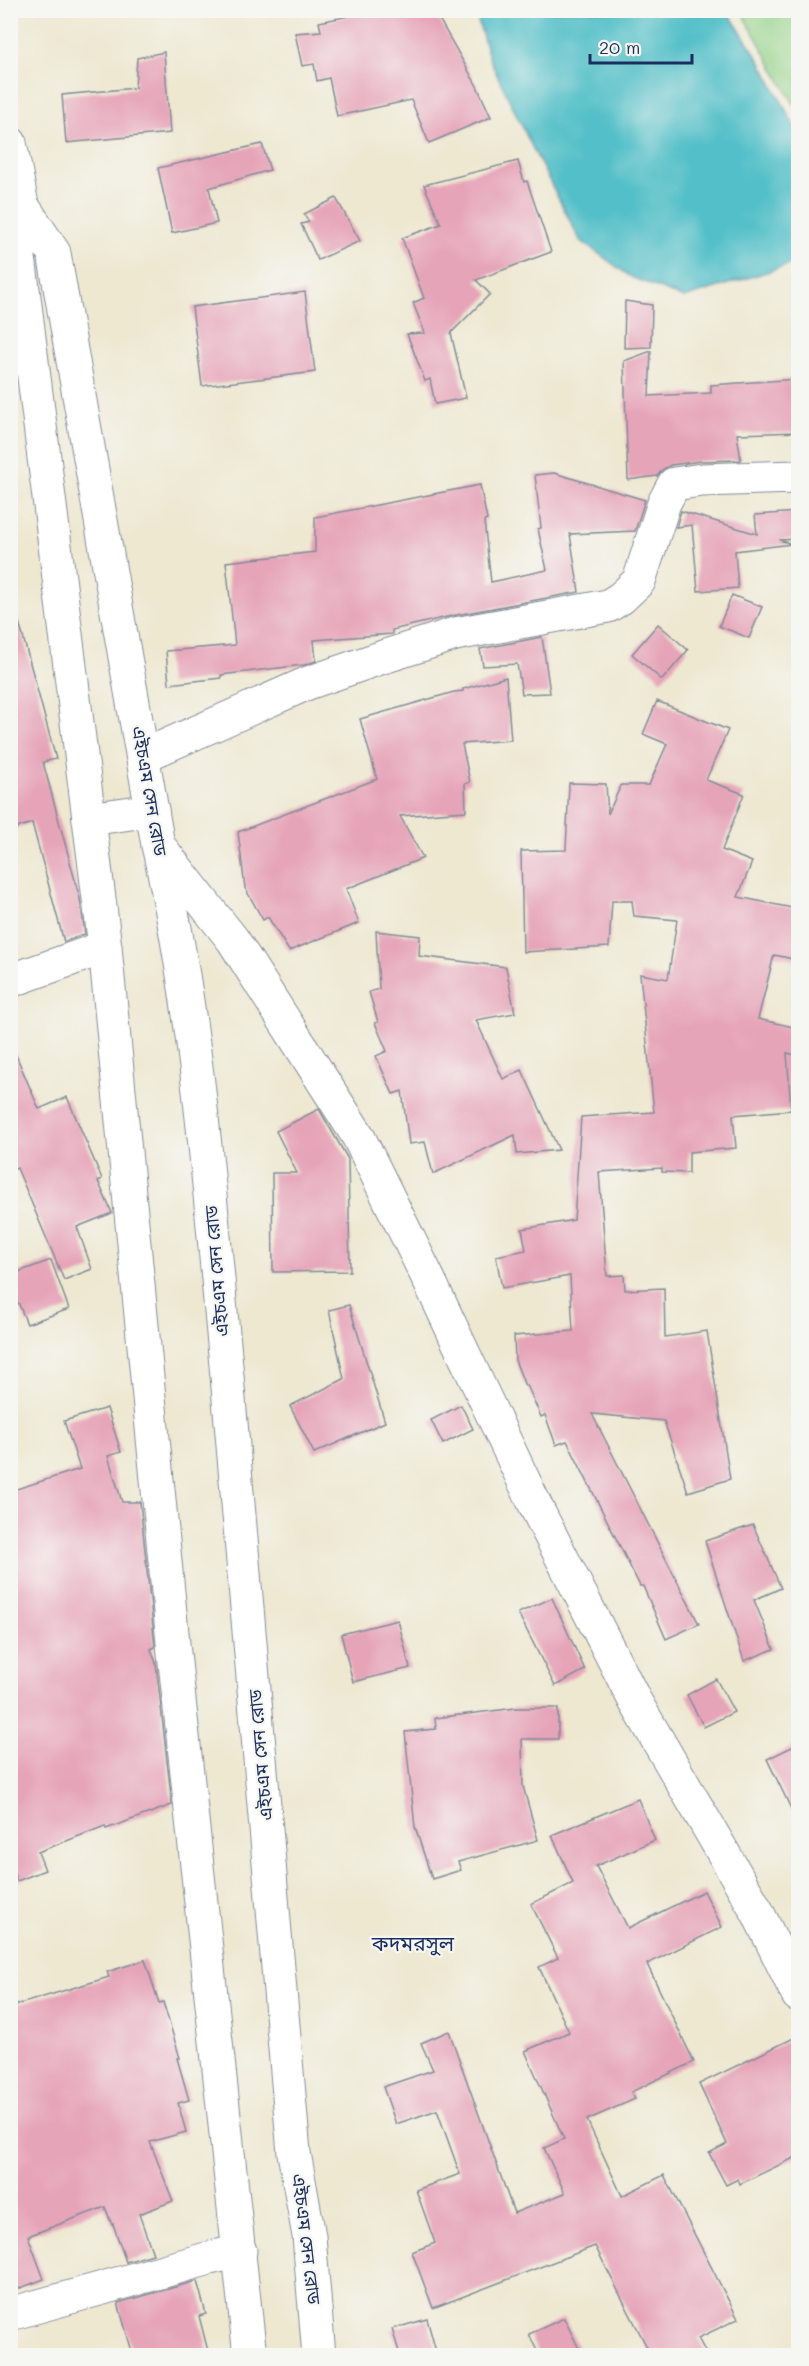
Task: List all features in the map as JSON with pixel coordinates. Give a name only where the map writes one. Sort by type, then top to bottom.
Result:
[{"type":"main road","name":"এইচএম সেন রোড","points":[[10,143],[22,206],[19,257],[105,947],[174,1653],[250,2355]]},
{"type":"main road","name":"এইচএম সেন রোড","points":[[22,206],[54,254],[152,810],[176,920],[205,1140],[252,1646],[294,2153],[309,2236],[319,2355]]},
{"type":"main road","points":[[143,756],[308,683],[455,634],[608,606],[621,598],[639,581],[668,493],[674,483],[798,477]]},
{"type":"main road","points":[[89,819],[152,810]]},
{"type":"main road","points":[[159,845],[233,940],[358,1136],[538,1511],[624,1680],[758,1911],[798,1995]]},
{"type":"main road","points":[[10,981],[105,947]]},
{"type":"main road","points":[[10,2314],[240,2251]]},
{"type":"green space","points":[[741,11],[798,11],[798,111]]},
{"type":"water","points":[[475,11],[727,11],[760,61],[798,133],[798,262],[684,298],[631,277],[580,240],[490,60]]},
{"type":"building","points":[[379,10],[434,10],[477,86],[491,117],[429,143],[411,100],[337,116],[329,78],[317,81],[314,64],[302,66],[295,33],[321,31],[319,22]]},
{"type":"building","points":[[164,52],[170,133],[66,143],[62,95],[135,88],[137,58]]},
{"type":"building","points":[[262,144],[270,170],[209,188],[217,223],[172,233],[158,168]]},
{"type":"building","points":[[518,161],[551,252],[476,280],[490,294],[451,333],[466,398],[435,404],[430,379],[425,381],[407,334],[425,333],[413,303],[424,298],[402,238],[441,224],[424,185]]},
{"type":"building","points":[[336,198],[360,241],[318,260],[301,224],[309,222],[304,214]]},
{"type":"building","points":[[305,292],[315,372],[202,386],[192,307]]},
{"type":"building","points":[[625,301],[652,305],[651,347],[624,348]]},
{"type":"building","points":[[651,351],[649,396],[711,393],[711,385],[798,379],[798,432],[737,434],[741,460],[701,461],[671,465],[657,476],[628,480],[624,361]]},
{"type":"building","points":[[554,473],[645,500],[635,531],[570,534],[579,592],[451,616],[392,630],[392,634],[314,640],[316,661],[304,665],[169,684],[166,651],[235,645],[226,562],[315,552],[315,517],[480,485],[487,520],[484,521],[491,582],[547,570],[538,529],[541,528],[535,475]]},
{"type":"building","points":[[681,511],[757,534],[755,515],[798,512],[798,539],[779,540],[792,544],[735,551],[738,588],[698,591],[692,525],[676,527]]},
{"type":"building","points":[[732,595],[762,607],[749,638],[719,626]]},
{"type":"building","points":[[19,622],[56,759],[43,762],[80,899],[85,934],[64,942],[32,823],[10,830],[10,624]]},
{"type":"building","points":[[658,624],[688,650],[662,680],[632,654]]},
{"type":"building","points":[[542,637],[550,693],[522,694],[517,664],[483,666],[480,649]]},
{"type":"building","points":[[506,677],[511,740],[462,744],[470,782],[465,784],[466,811],[400,816],[423,858],[346,889],[359,923],[289,951],[268,917],[263,920],[245,888],[238,832],[377,779],[360,719]]},
{"type":"building","points":[[657,701],[728,730],[706,780],[744,794],[722,850],[752,862],[738,897],[798,909],[798,960],[774,955],[758,1019],[798,1028],[798,1055],[787,1053],[791,1110],[733,1115],[736,1148],[689,1152],[689,1173],[662,1172],[662,1168],[599,1172],[607,1276],[624,1275],[625,1290],[664,1288],[665,1337],[707,1331],[730,1479],[688,1492],[664,1421],[592,1414],[699,1624],[666,1639],[643,1586],[640,1586],[567,1441],[556,1445],[545,1415],[541,1417],[515,1360],[514,1336],[573,1331],[570,1276],[502,1288],[496,1256],[526,1250],[522,1229],[574,1220],[581,1117],[654,1112],[640,974],[668,979],[677,920],[634,916],[632,901],[612,901],[609,947],[523,952],[521,851],[566,850],[569,783],[606,784],[608,814],[621,785],[649,785],[667,744],[643,734]]},
{"type":"building","points":[[376,931],[420,936],[419,956],[506,967],[515,1013],[476,1020],[503,1079],[522,1070],[559,1150],[517,1154],[515,1135],[433,1174],[425,1142],[409,1144],[402,1091],[393,1094],[376,1056],[387,1051],[375,1023],[378,1022],[369,992],[379,989]]},
{"type":"building","points":[[10,1041],[39,1109],[67,1097],[102,1179],[98,1181],[112,1213],[77,1227],[92,1269],[64,1280],[17,1168],[10,1171]]},
{"type":"building","points":[[319,1109],[348,1159],[350,1271],[273,1272],[272,1173],[297,1173],[276,1131]]},
{"type":"building","points":[[51,1260],[69,1309],[27,1324],[10,1282],[10,1275]]},
{"type":"building","points":[[349,1305],[385,1422],[314,1453],[290,1406],[344,1379],[329,1310]]},
{"type":"building","points":[[461,1405],[473,1429],[443,1444],[431,1420]]},
{"type":"building","points":[[107,1408],[121,1452],[108,1456],[122,1502],[140,1502],[155,1647],[151,1649],[156,1663],[172,1805],[106,1829],[105,1826],[38,1852],[45,1870],[17,1881],[10,1864],[10,1491],[80,1469],[64,1421]]},
{"type":"building","points":[[753,1525],[781,1588],[754,1600],[774,1649],[744,1661],[705,1541]]},
{"type":"building","points":[[552,1598],[585,1670],[555,1686],[518,1613]]},
{"type":"building","points":[[398,1620],[410,1668],[353,1682],[341,1634]]},
{"type":"building","points":[[716,1679],[734,1712],[704,1727],[687,1695]]},
{"type":"building","points":[[516,1708],[558,1708],[558,1739],[522,1739],[523,1786],[538,1840],[458,1862],[461,1870],[432,1879],[415,1827],[405,1732],[436,1729],[435,1718]]},
{"type":"building","points":[[798,1744],[798,1823],[767,1759]]},
{"type":"building","points":[[638,1799],[655,1840],[596,1866],[628,1928],[704,1891],[722,1927],[647,1964],[694,2062],[631,2092],[635,2099],[587,2120],[622,2196],[664,2175],[738,2319],[698,2338],[707,2355],[651,2355],[595,2246],[433,2308],[412,2252],[435,2243],[416,2190],[460,2174],[437,2110],[396,2124],[383,2087],[433,2070],[421,2043],[449,2031],[514,2213],[565,2193],[544,2148],[564,2139],[525,2051],[569,2032],[539,1967],[558,1958],[531,1904],[573,1883],[552,1835]]},
{"type":"building","points":[[145,1960],[159,2003],[163,2002],[180,2058],[177,2058],[189,2100],[178,2103],[186,2132],[150,2142],[173,2201],[139,2214],[153,2254],[126,2262],[105,2207],[28,2236],[44,2279],[10,2292],[10,2007],[109,1977],[107,1972]]},
{"type":"building","points":[[798,2036],[798,2156],[740,2184],[738,2179],[726,2185],[709,2153],[727,2144],[699,2084]]},
{"type":"building","points":[[197,2281],[206,2314],[199,2316],[209,2355],[133,2355],[118,2303]]},
{"type":"building","points":[[564,2318],[582,2355],[539,2355],[529,2334]]},
{"type":"building","points":[[427,2319],[437,2355],[400,2355],[392,2329]]},
{"type":"district","name":"কদমরসুল","points":[[413,1944]]}]
